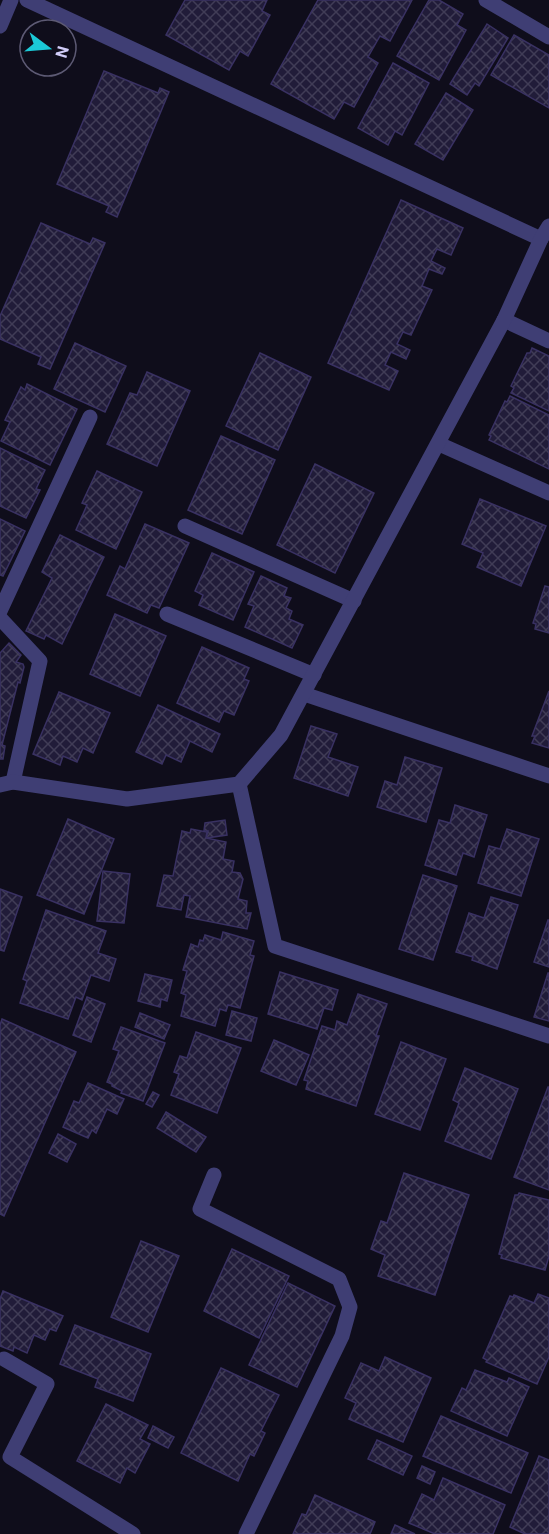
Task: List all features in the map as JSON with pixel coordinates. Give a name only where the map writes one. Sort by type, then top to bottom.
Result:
[{"type":"street","points":[[0,26],[11,0]]},
{"type":"street","points":[[0,618],[40,661],[7,783],[127,799],[239,784],[281,735],[304,694],[504,320],[545,232],[27,0]]},
{"type":"street","points":[[486,0],[549,37]]},
{"type":"street","points":[[504,320],[549,341]]},
{"type":"street","points":[[0,611],[90,417]]},
{"type":"street","points":[[439,444],[549,492]]},
{"type":"street","points":[[185,526],[354,601]]},
{"type":"street","points":[[167,614],[314,675]]},
{"type":"street","points":[[304,694],[549,776]]},
{"type":"street","points":[[239,784],[275,946],[549,1036]]},
{"type":"street","points":[[214,1175],[200,1209],[339,1279],[350,1307],[342,1336],[246,1534]]},
{"type":"street","points":[[4,1359],[47,1384],[10,1457],[133,1534]]},
{"type":"building","points":[[185,0],[267,0],[262,11],[270,15],[248,56],[240,51],[229,70],[166,35]]},
{"type":"building","points":[[318,0],[412,0],[390,41],[380,36],[368,57],[378,63],[354,107],[344,102],[334,119],[271,84]]},
{"type":"building","points":[[429,0],[439,0],[463,14],[457,25],[466,30],[439,80],[397,56]]},
{"type":"building","points":[[487,24],[508,38],[479,86],[475,83],[467,95],[450,84]]},
{"type":"building","points":[[514,35],[549,55],[549,108],[491,75]]},
{"type":"building","points":[[393,63],[429,83],[402,135],[395,131],[388,145],[358,128]]},
{"type":"building","points":[[104,71],[158,93],[160,88],[169,92],[117,217],[106,212],[109,206],[57,184]]},
{"type":"building","points":[[446,93],[473,110],[443,160],[415,144]]},
{"type":"building","points":[[401,200],[463,228],[451,255],[437,249],[431,261],[445,268],[442,274],[429,269],[422,286],[432,290],[411,335],[403,332],[397,344],[410,350],[406,359],[391,352],[385,365],[398,371],[389,390],[328,363]]},
{"type":"building","points":[[41,223],[90,244],[93,238],[105,243],[50,369],[38,364],[41,357],[0,339],[0,316]]},
{"type":"building","points":[[75,343],[126,366],[105,412],[54,389]]},
{"type":"building","points":[[532,348],[549,356],[549,411],[511,393],[514,388],[511,386],[527,353],[530,353]]},
{"type":"building","points":[[260,353],[311,377],[278,450],[226,426]]},
{"type":"building","points":[[147,372],[190,391],[157,466],[107,444],[130,393],[137,395]]},
{"type":"building","points":[[27,384],[77,409],[50,465],[1,441],[10,422],[5,420],[21,387],[25,390]]},
{"type":"building","points":[[510,396],[549,415],[549,469],[489,440],[491,436],[489,435],[505,401],[507,402]]},
{"type":"building","points":[[221,436],[275,460],[242,534],[188,510]]},
{"type":"building","points":[[0,448],[45,470],[36,489],[40,490],[26,518],[0,506]]},
{"type":"building","points":[[315,464],[374,493],[335,573],[277,545]]},
{"type":"building","points":[[97,471],[142,492],[116,549],[76,530],[87,505],[82,503]]},
{"type":"building","points":[[480,499],[546,526],[521,586],[477,567],[483,553],[462,544]]},
{"type":"building","points":[[0,519],[25,531],[3,576],[0,575]]},
{"type":"building","points":[[145,524],[189,543],[159,608],[151,605],[147,613],[107,595],[120,566],[125,569]]},
{"type":"building","points":[[60,535],[104,557],[62,644],[46,635],[44,639],[26,631],[52,578],[42,572]]},
{"type":"building","points":[[212,553],[254,572],[233,620],[199,605],[203,595],[195,591]]},
{"type":"building","points":[[261,576],[287,588],[284,596],[291,598],[286,608],[292,611],[289,619],[303,625],[292,648],[245,627],[254,606],[248,604]]},
{"type":"building","points":[[545,586],[549,587],[549,633],[535,629],[536,624],[533,623]]},
{"type":"building","points":[[115,614],[166,636],[140,696],[90,674]]},
{"type":"building","points":[[9,643],[21,655],[16,662],[23,664],[24,667],[2,745],[5,746],[3,759],[0,759],[0,653]]},
{"type":"building","points":[[202,647],[249,668],[244,679],[249,681],[234,715],[224,711],[219,722],[177,703]]},
{"type":"building","points":[[549,691],[549,748],[532,743],[535,736],[532,736]]},
{"type":"building","points":[[59,692],[110,713],[93,753],[83,748],[77,762],[63,756],[60,765],[33,754]]},
{"type":"building","points":[[158,705],[220,734],[212,752],[190,741],[181,762],[166,755],[162,764],[136,752]]},
{"type":"building","points":[[311,726],[337,734],[328,757],[358,767],[348,796],[294,778]]},
{"type":"building","points":[[405,757],[442,768],[426,822],[377,807],[385,781],[397,785]]},
{"type":"building","points":[[455,805],[487,815],[474,857],[463,853],[456,875],[425,865],[439,820],[450,823]]},
{"type":"building","points":[[68,819],[114,839],[84,914],[37,895]]},
{"type":"building","points":[[225,820],[227,835],[206,838],[208,831],[204,831],[205,823]]},
{"type":"building","points":[[191,829],[207,832],[206,838],[226,842],[223,859],[234,861],[232,872],[240,873],[243,879],[238,899],[247,901],[246,913],[251,913],[247,929],[186,917],[190,896],[184,895],[181,910],[157,906],[164,875],[173,876],[182,831],[190,833]]},
{"type":"building","points":[[507,829],[539,839],[521,896],[478,883],[489,846],[500,849]]},
{"type":"building","points":[[103,871],[130,874],[124,923],[97,921]]},
{"type":"building","points":[[423,875],[457,886],[433,960],[399,949]]},
{"type":"building","points":[[0,889],[22,897],[4,951],[0,950]]},
{"type":"building","points":[[491,897],[518,905],[497,969],[472,960],[473,957],[456,952],[469,913],[484,918]]},
{"type":"building","points":[[46,910],[106,931],[98,953],[116,959],[109,981],[91,975],[82,1000],[76,997],[68,1019],[20,1003],[27,981],[23,979]]},
{"type":"building","points":[[549,920],[549,967],[534,962]]},
{"type":"building","points":[[223,932],[254,941],[250,955],[254,956],[240,1008],[228,1005],[226,1011],[220,1009],[215,1026],[181,1016],[186,995],[181,993],[187,971],[183,970],[191,944],[198,947],[205,935],[221,940]]},
{"type":"building","points":[[280,972],[338,990],[332,1010],[324,1008],[317,1029],[268,1014]]},
{"type":"building","points":[[549,973],[549,1021],[534,1017]]},
{"type":"building","points":[[145,974],[172,980],[167,1001],[161,999],[160,1007],[138,1001]]},
{"type":"building","points":[[358,994],[387,1004],[356,1106],[306,1089],[308,1081],[304,1080],[322,1026],[335,1030],[337,1021],[347,1025]]},
{"type":"building","points":[[87,997],[105,1004],[91,1042],[73,1035]]},
{"type":"building","points":[[232,1011],[257,1018],[251,1041],[226,1035]]},
{"type":"building","points":[[140,1013],[170,1025],[164,1039],[135,1027]]},
{"type":"building","points":[[2,1019],[76,1052],[4,1216],[0,1214],[0,1025]]},
{"type":"building","points":[[121,1027],[165,1043],[143,1101],[121,1093],[122,1091],[107,1082],[119,1051],[113,1049]]},
{"type":"building","points":[[196,1032],[241,1048],[217,1113],[171,1095],[179,1074],[174,1072],[180,1056],[187,1058]]},
{"type":"building","points":[[274,1040],[309,1055],[296,1085],[261,1071]]},
{"type":"building","points":[[401,1042],[446,1059],[420,1130],[375,1114]]},
{"type":"building","points":[[465,1068],[518,1089],[491,1159],[445,1141],[459,1103],[453,1100]]},
{"type":"building","points":[[88,1083],[124,1099],[117,1114],[107,1109],[96,1133],[92,1130],[88,1138],[63,1127],[74,1101],[79,1103]]},
{"type":"building","points":[[549,1087],[549,1190],[514,1177]]},
{"type":"building","points":[[153,1092],[159,1095],[152,1107],[146,1104]]},
{"type":"building","points":[[166,1112],[206,1137],[196,1152],[157,1128]]},
{"type":"building","points":[[58,1134],[76,1144],[67,1162],[49,1153]]},
{"type":"building","points":[[404,1173],[469,1195],[435,1295],[378,1276],[385,1255],[371,1249],[381,1221],[387,1223]]},
{"type":"building","points":[[519,1193],[549,1200],[549,1256],[545,1270],[501,1258],[502,1255],[499,1254],[515,1195]]},
{"type":"building","points":[[141,1241],[179,1256],[148,1332],[111,1317]]},
{"type":"building","points":[[232,1249],[289,1276],[259,1338],[204,1311]]},
{"type":"building","points":[[288,1283],[335,1306],[297,1387],[249,1365]]},
{"type":"building","points":[[3,1291],[63,1316],[56,1331],[50,1329],[45,1340],[34,1335],[27,1353],[14,1347],[13,1351],[0,1346],[0,1299]]},
{"type":"building","points":[[538,1294],[549,1298],[549,1357],[537,1384],[486,1362],[487,1360],[483,1358],[510,1296],[514,1295],[534,1303]]},
{"type":"building","points":[[75,1325],[151,1354],[133,1401],[95,1387],[98,1379],[60,1364]]},
{"type":"building","points":[[385,1357],[431,1378],[403,1442],[349,1419],[356,1403],[345,1398],[361,1363],[379,1371]]},
{"type":"building","points":[[221,1368],[279,1395],[261,1431],[265,1433],[254,1456],[250,1454],[238,1481],[181,1453]]},
{"type":"building","points":[[475,1370],[507,1382],[509,1378],[529,1387],[507,1436],[451,1411],[462,1388],[466,1390]]},
{"type":"building","points":[[106,1404],[148,1425],[140,1439],[150,1444],[135,1473],[127,1468],[120,1483],[77,1461]]},
{"type":"building","points":[[441,1416],[528,1453],[511,1493],[423,1456]]},
{"type":"building","points":[[153,1426],[174,1437],[168,1448],[148,1438]]},
{"type":"building","points":[[377,1440],[412,1456],[403,1475],[368,1459]]},
{"type":"building","points":[[539,1456],[549,1460],[549,1534],[525,1534],[510,1527]]},
{"type":"building","points":[[422,1466],[435,1472],[430,1484],[417,1478]]},
{"type":"building","points":[[443,1478],[505,1505],[493,1534],[435,1534],[409,1523],[422,1494],[434,1500]]},
{"type":"building","points":[[315,1495],[375,1522],[370,1534],[293,1534],[302,1514],[306,1515]]},
{"type":"building","points":[[395,1525],[415,1534],[391,1534]]}]
